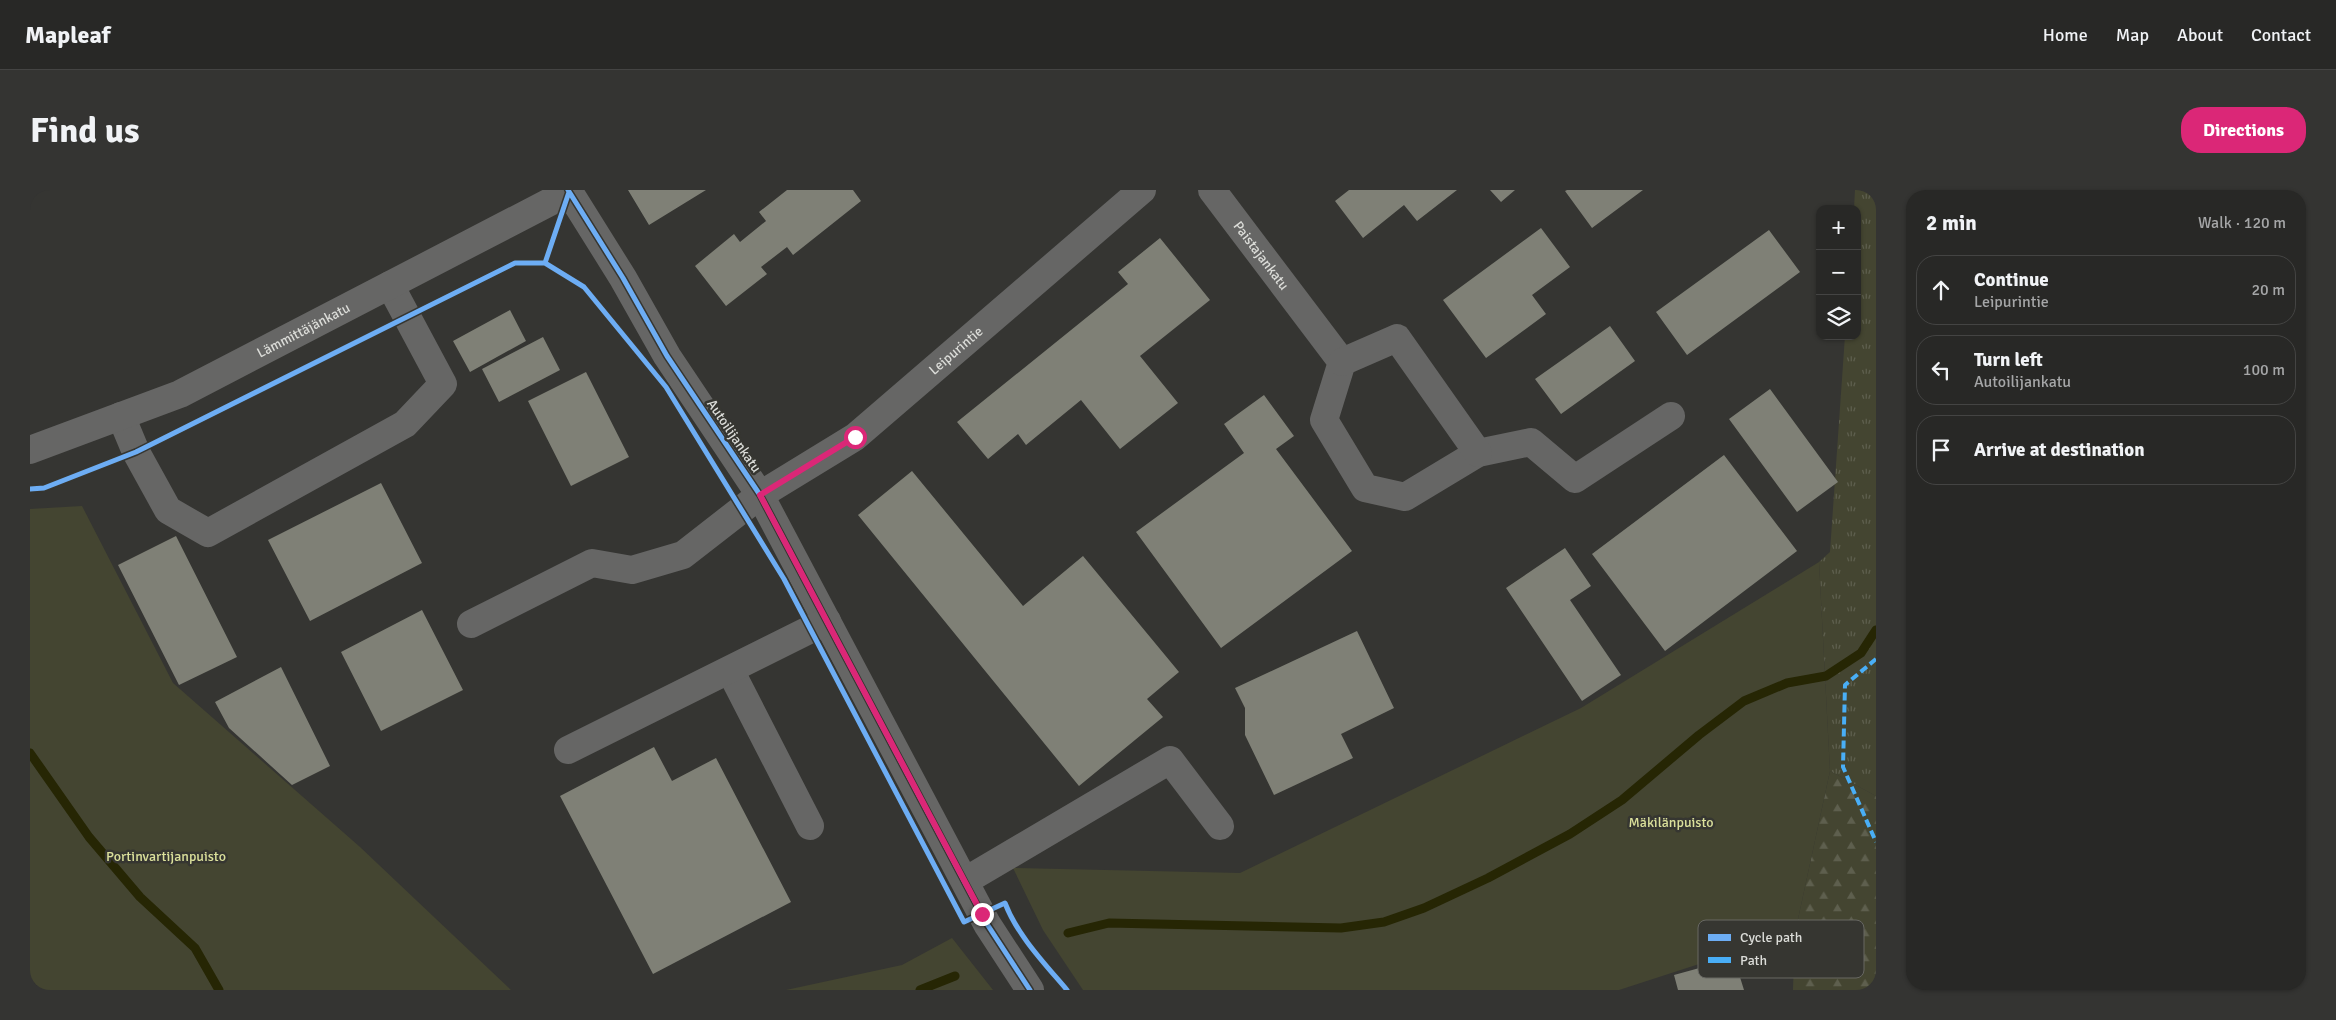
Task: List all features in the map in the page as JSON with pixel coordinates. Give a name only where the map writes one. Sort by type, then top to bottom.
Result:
[{"type":"street","name":"Leipurintie","points":[[471,624],[592,563],[632,570],[683,555],[760,495],[855,437],[1142,190]]},
{"type":"street","name":"Paistajankatu","points":[[1212,190],[1342,362]]},
{"type":"street","name":"Autoilijankatu","points":[[568,191],[623,278],[667,356],[760,495],[982,914],[1030,990]]},
{"type":"street","name":"Lämmittäjänkatu","points":[[30,450],[180,394],[568,191]]},
{"type":"street","points":[[121,416],[136,452],[168,510],[208,533],[405,424],[443,384],[390,284]]},
{"type":"street","points":[[1478,453],[1397,338],[1342,362],[1324,420],[1365,488],[1405,497],[1478,453],[1532,442],[1575,479],[1671,416]]},
{"type":"street","points":[[568,750],[827,621]]},
{"type":"street","points":[[730,670],[810,826]]},
{"type":"street","points":[[965,881],[1170,760],[1220,826]]},
{"type":"green space","points":[[1855,190],[1876,190],[1876,796],[1830,771],[1819,562],[1830,552],[1845,340],[1861,340],[1861,205],[1854,205]]},
{"type":"green space","name":"Portinvartijanpuisto","points":[[82,506],[173,683],[360,847],[511,990],[37,990],[30,977],[30,509]]},
{"type":"green space","name":"Mäkilänpuisto","points":[[1819,562],[1830,771],[1798,920],[1698,920],[1698,964],[1619,990],[1083,990],[1043,930],[1013,868],[1240,873],[1581,708]]},
{"type":"green space","points":[[1830,771],[1876,796],[1876,990],[1793,990],[1793,978],[1864,978],[1864,920],[1798,920]]},
{"type":"green space","points":[[952,938],[993,990],[786,990],[902,965]]},
{"type":"building","points":[[628,190],[706,190],[649,225]]},
{"type":"building","points":[[787,190],[853,190],[861,201],[793,255],[787,247],[761,267],[767,274],[726,306],[695,266],[734,234],[740,242],[766,221],[759,212]]},
{"type":"building","points":[[1349,190],[1457,190],[1417,221],[1404,205],[1363,238],[1335,201]]},
{"type":"building","points":[[1490,190],[1515,190],[1501,202]]},
{"type":"building","points":[[1643,190],[1592,228],[1565,191]]},
{"type":"building","points":[[1541,228],[1570,267],[1532,295],[1546,314],[1486,358],[1443,300]]},
{"type":"building","points":[[1769,230],[1800,272],[1687,355],[1656,312]]},
{"type":"building","points":[[1160,238],[1210,300],[1140,356],[1178,403],[1120,449],[1081,400],[1026,445],[1018,434],[988,459],[957,422],[1128,284],[1118,272]]},
{"type":"building","points":[[510,310],[526,341],[470,372],[453,341]]},
{"type":"building","points":[[1610,326],[1635,361],[1561,414],[1535,379]]},
{"type":"building","points":[[543,337],[560,370],[499,402],[482,369]]},
{"type":"building","points":[[586,372],[629,457],[571,486],[528,401]]},
{"type":"building","points":[[1770,389],[1838,482],[1797,512],[1729,419]]},
{"type":"building","points":[[1264,395],[1294,436],[1276,449],[1352,551],[1221,648],[1136,532],[1244,453],[1224,424]]},
{"type":"building","points":[[1724,455],[1797,551],[1665,651],[1592,554]]},
{"type":"building","points":[[912,471],[1023,606],[1083,556],[1179,672],[1147,699],[1163,717],[1079,786],[858,515]]},
{"type":"building","points":[[381,483],[422,563],[310,621],[268,540]]},
{"type":"building","points":[[176,536],[237,657],[179,685],[118,565]]},
{"type":"building","points":[[1565,548],[1591,586],[1570,600],[1621,675],[1582,701],[1506,588]]},
{"type":"building","points":[[422,610],[463,690],[381,731],[341,652]]},
{"type":"building","points":[[1357,631],[1394,708],[1341,734],[1353,758],[1274,795],[1245,735],[1245,708],[1235,688]]},
{"type":"building","points":[[281,667],[330,766],[292,785],[229,728],[215,702]]},
{"type":"building","points":[[654,747],[672,781],[716,758],[791,902],[653,974],[560,796]]},
{"type":"building","points":[[1698,968],[1698,978],[1740,978],[1744,990],[1678,990],[1674,975]]},
{"type":"waterway","points":[[1068,933],[1109,923],[1341,928],[1384,922],[1424,908],[1488,878],[1570,834],[1622,800],[1699,735],[1744,701],[1787,683],[1826,676],[1861,653],[1876,630]]},
{"type":"waterway","points":[[30,753],[89,837],[140,897],[195,948],[219,990]]},
{"type":"waterway","points":[[920,990],[955,976]]},
{"type":"marked path","points":[[1876,659],[1845,685],[1843,767],[1876,842]]},
{"type":"cycle path","points":[[568,190],[623,278],[667,356],[760,495],[987,924],[1030,990]]},
{"type":"cycle path","points":[[545,263],[569,192]]},
{"type":"cycle path","points":[[30,489],[44,488],[136,452],[515,263],[545,263],[584,287],[666,387],[784,579],[964,922],[1005,903],[1024,938],[1067,990]]},
{"type":"route","points":[[855,437],[760,495],[982,914]]}]
